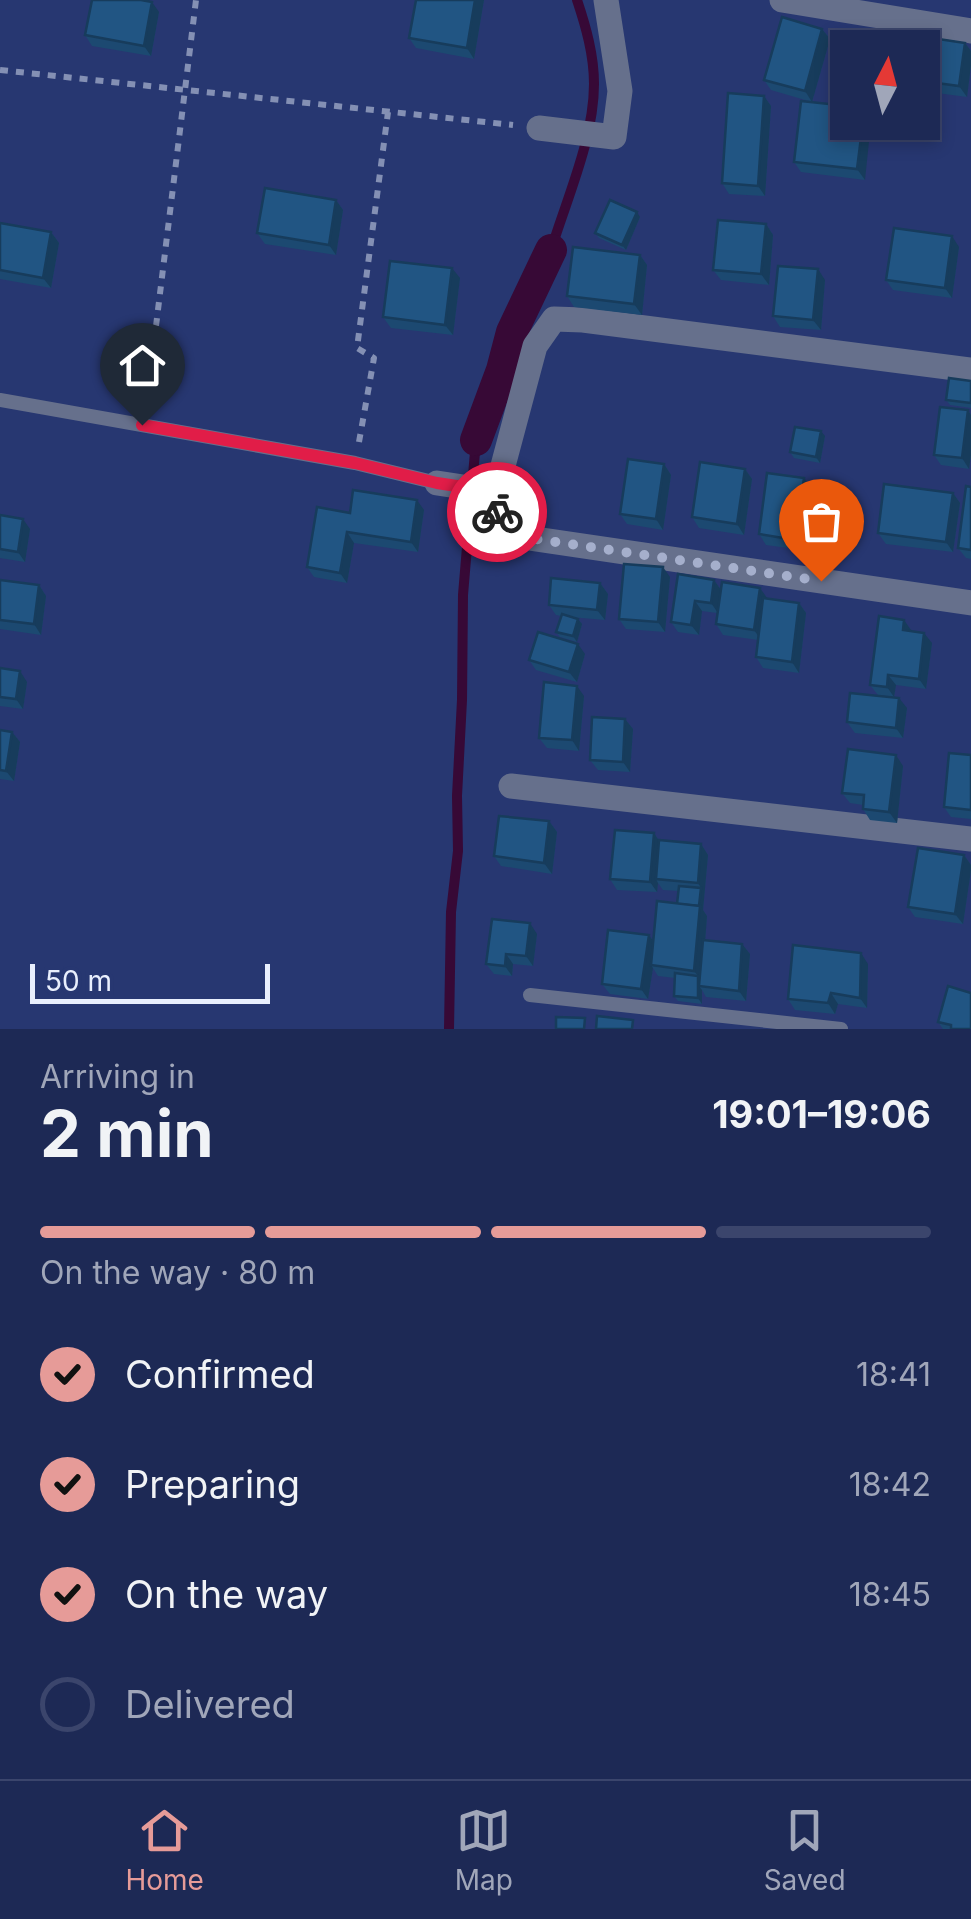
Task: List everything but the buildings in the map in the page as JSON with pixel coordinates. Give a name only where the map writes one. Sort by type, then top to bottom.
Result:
[{"type":"street","points":[[539,128],[614,137],[620,90],[606,0]]},
{"type":"street","points":[[782,0],[971,31]]},
{"type":"street","points":[[971,370],[554,319],[535,346],[496,492],[498,522],[522,537],[971,603]]},
{"type":"street","points":[[437,483],[496,492]]},
{"type":"street","points":[[512,786],[971,839]]},
{"type":"lane","points":[[0,400],[355,463],[437,483]]},
{"type":"lane","points":[[530,995],[841,1029]]},
{"type":"path","points":[[156,326],[196,0]]},
{"type":"path","points":[[0,70],[539,128]]},
{"type":"path","points":[[355,463],[374,358],[357,348],[388,112]]},
{"type":"waterway","points":[[551,250],[585,147],[593,105],[593,62],[577,0]]},
{"type":"waterway","points":[[476,440],[512,332],[551,250]]},
{"type":"waterway","points":[[449,1029],[451,912],[458,851],[463,595],[476,440]]},
{"type":"way so far","points":[[497,512],[498,522],[522,537],[821,581]]},
{"type":"route","points":[[142,425],[496,492],[497,512]]}]
